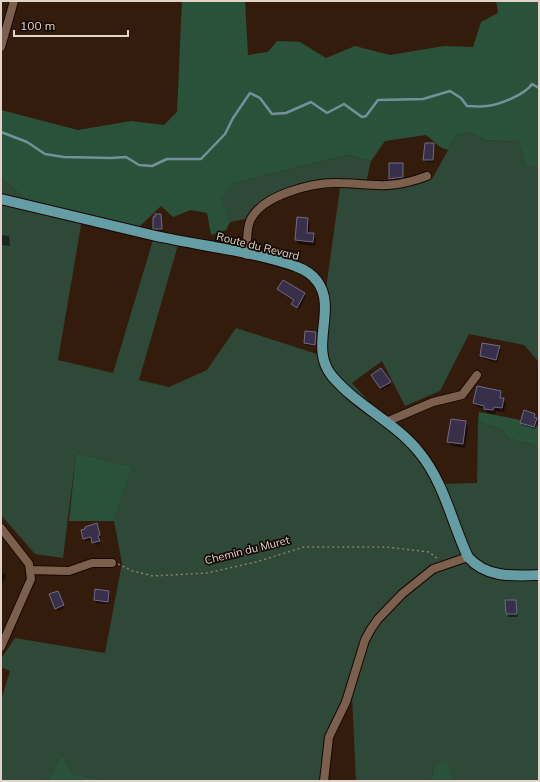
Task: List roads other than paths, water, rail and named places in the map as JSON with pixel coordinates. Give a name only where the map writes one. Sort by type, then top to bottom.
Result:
[{"type":"main road","name":"Route du Revard","points":[[1,199],[156,236],[295,266],[312,275],[318,281],[324,298],[325,308],[321,342],[324,362],[332,376],[346,390],[405,438],[426,461],[435,476],[468,557]]},
{"type":"main road","points":[[468,557],[474,563],[489,572],[522,576],[539,575]]},
{"type":"street","points":[[1,47],[14,1]]},
{"type":"street","points":[[247,255],[249,222],[256,212],[274,199],[289,192],[322,184],[338,182],[386,185],[413,182],[427,176]]},
{"type":"street","points":[[386,422],[433,402],[462,395],[477,375]]},
{"type":"street","points":[[1,648],[4,636],[31,579],[29,564],[2,532]]},
{"type":"street","points":[[324,781],[329,737],[346,702],[365,640],[371,628],[378,619],[419,580],[433,569],[468,557]]},
{"type":"street","points":[[30,570],[69,572],[92,563],[112,563]]},
{"type":"waterway","points":[[1,132],[27,142],[45,154],[64,157],[126,157],[139,165],[152,166],[167,159],[201,159],[225,134],[233,118],[250,93],[260,98],[272,114],[286,113],[311,102],[327,113],[344,104],[362,117],[366,116],[378,100],[423,99],[450,91],[461,98],[467,106],[484,106],[498,104],[512,98],[524,92],[532,84],[539,88]]}]
